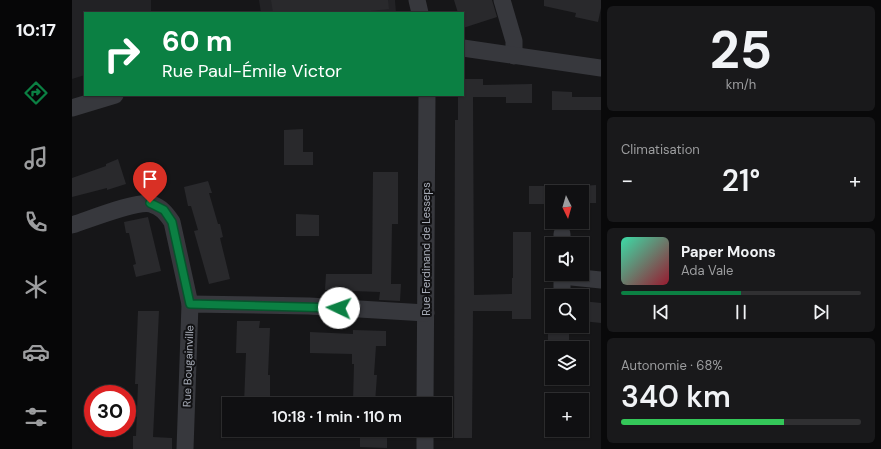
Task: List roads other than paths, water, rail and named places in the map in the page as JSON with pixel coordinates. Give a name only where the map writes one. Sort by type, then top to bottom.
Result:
[{"type":"street","points":[[417,0],[420,12]]},
{"type":"street","points":[[502,0],[514,41],[514,56]]},
{"type":"street","points":[[464,48],[601,68]]},
{"type":"street","points":[[72,108],[112,96]]},
{"type":"street","name":"Rue Ferdinand de Lesseps","points":[[426,397],[428,96]]},
{"type":"street","name":"Rue Bougainville","points":[[72,225],[135,205],[150,203],[164,210],[172,222],[190,304],[185,449]]},
{"type":"street","points":[[589,278],[601,280]]},
{"type":"street","points":[[190,304],[309,306],[426,313]]},
{"type":"street","points":[[425,437],[425,449]]}]
